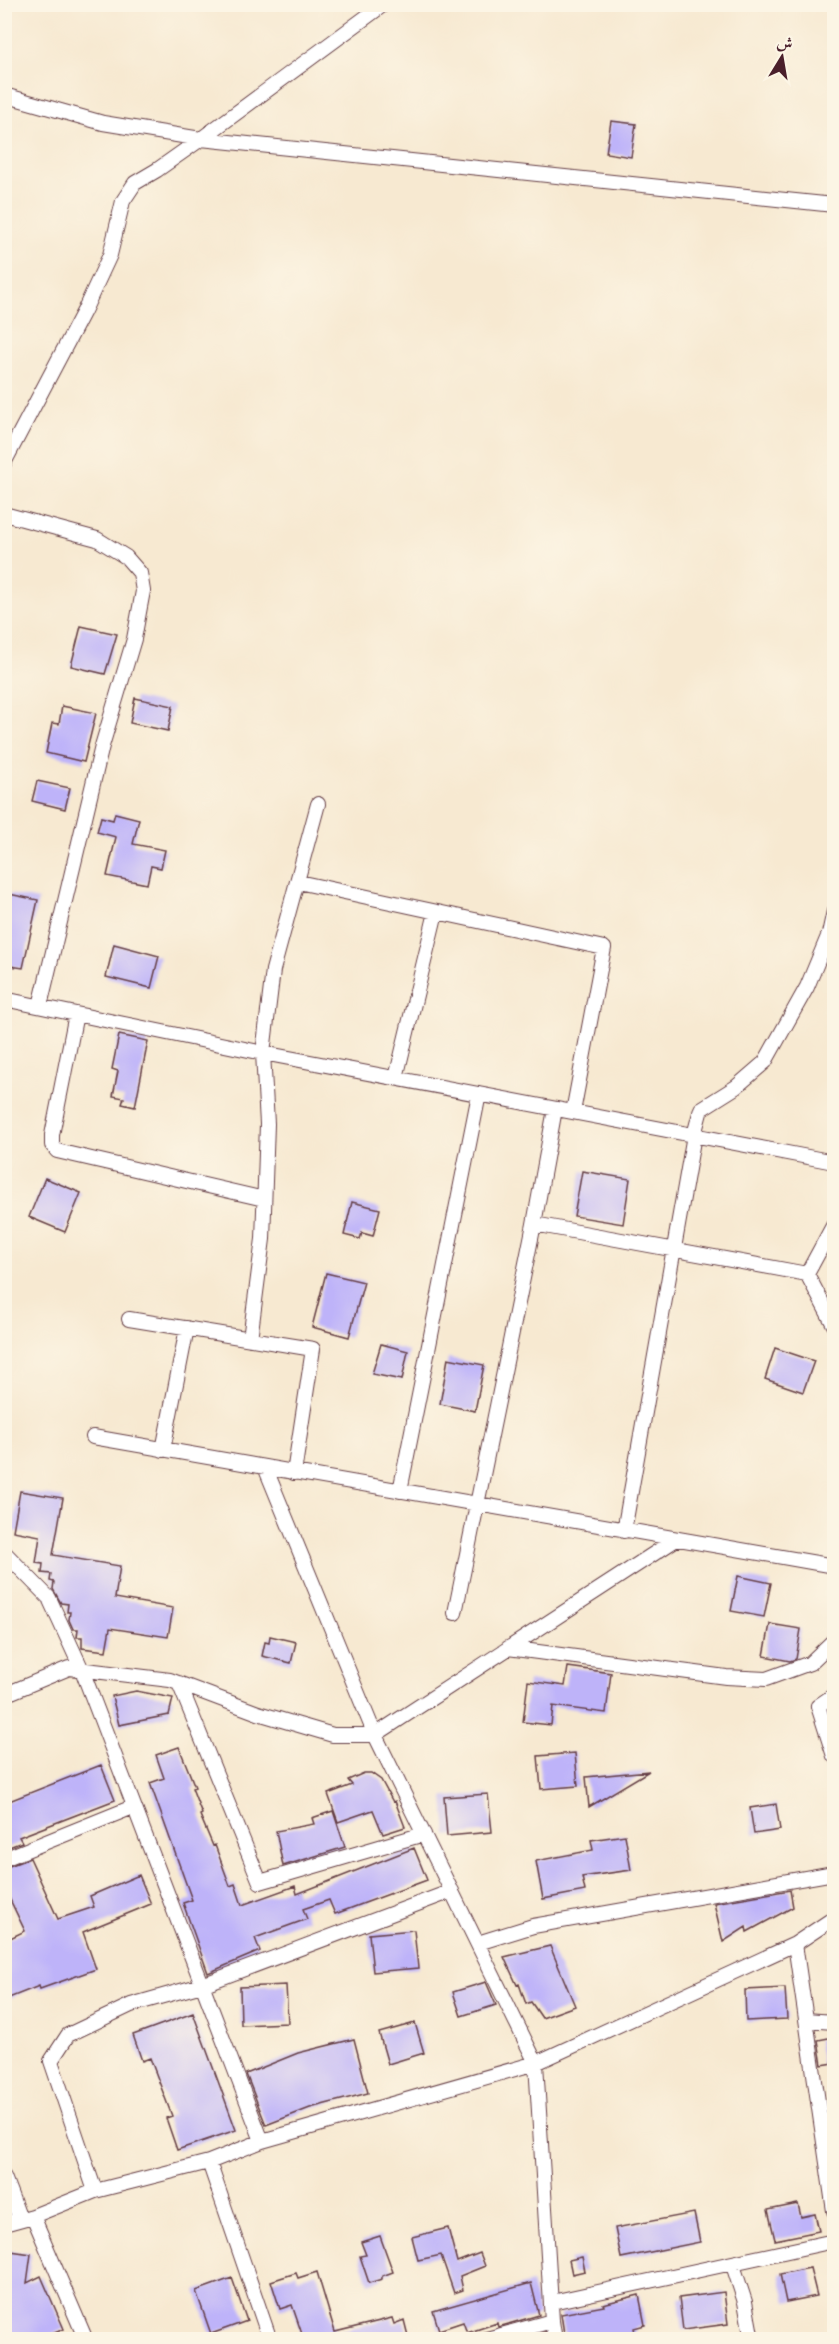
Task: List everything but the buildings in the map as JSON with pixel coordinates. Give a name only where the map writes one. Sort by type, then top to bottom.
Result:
[{"type":"street","points":[[4,463],[84,311],[110,255],[123,201],[135,183],[158,170],[384,4]]},
{"type":"street","points":[[4,95],[103,123],[201,139],[834,205]]},
{"type":"street","points":[[4,514],[98,539],[126,557],[140,573],[143,591],[134,639],[102,746],[40,1006]]},
{"type":"street","points":[[250,1339],[263,1239],[267,1124],[263,1053],[273,970],[318,804]]},
{"type":"street","points":[[298,882],[604,948],[573,1112]]},
{"type":"street","points":[[624,1531],[694,1135],[701,1109],[736,1087],[765,1062],[807,987],[829,934],[834,911]]},
{"type":"street","points":[[396,1078],[436,912]]},
{"type":"street","points":[[4,999],[263,1053],[834,1162]]},
{"type":"street","points":[[76,1014],[51,1135],[52,1145],[57,1151],[264,1199]]},
{"type":"street","points":[[400,1491],[479,1094]]},
{"type":"street","points":[[455,1613],[555,1109]]},
{"type":"street","points":[[534,1224],[807,1274]]},
{"type":"street","points":[[807,1274],[834,1224]]},
{"type":"street","points":[[807,1274],[834,1325]]},
{"type":"street","points":[[129,1319],[313,1349],[294,1473]]},
{"type":"street","points":[[163,1450],[188,1328]]},
{"type":"street","points":[[93,1437],[834,1566]]},
{"type":"street","points":[[265,1467],[375,1735],[536,2063],[555,2340]]},
{"type":"street","points":[[4,1695],[69,1668],[170,1680],[258,1713],[333,1735],[375,1735],[675,1540]]},
{"type":"street","points":[[4,1552],[49,1598],[82,1670],[262,2141]]},
{"type":"street","points":[[508,1648],[726,1677],[766,1678],[810,1663],[834,1640]]},
{"type":"street","points":[[179,1683],[260,1882],[424,1834]]},
{"type":"street","points":[[834,1695],[818,1706],[834,1756]]},
{"type":"street","points":[[4,1859],[133,1807]]},
{"type":"street","points":[[478,1943],[533,1926],[573,1921],[666,1902],[834,1873]]},
{"type":"street","points":[[95,2191],[51,2061],[68,2035],[131,2005],[202,1985],[452,1891]]},
{"type":"street","points":[[4,2224],[26,2218],[95,2191],[209,2162],[262,2141],[536,2063],[795,1944],[834,1918]]},
{"type":"street","points":[[795,1944],[834,2211]]},
{"type":"street","points":[[806,2020],[834,2022]]},
{"type":"street","points":[[209,2162],[270,2340]]},
{"type":"street","points":[[4,2177],[87,2340]]},
{"type":"street","points":[[552,2302],[733,2265],[834,2241]]},
{"type":"street","points":[[733,2265],[746,2302],[752,2340]]},
{"type":"street","points":[[483,2340],[552,2322]]}]
